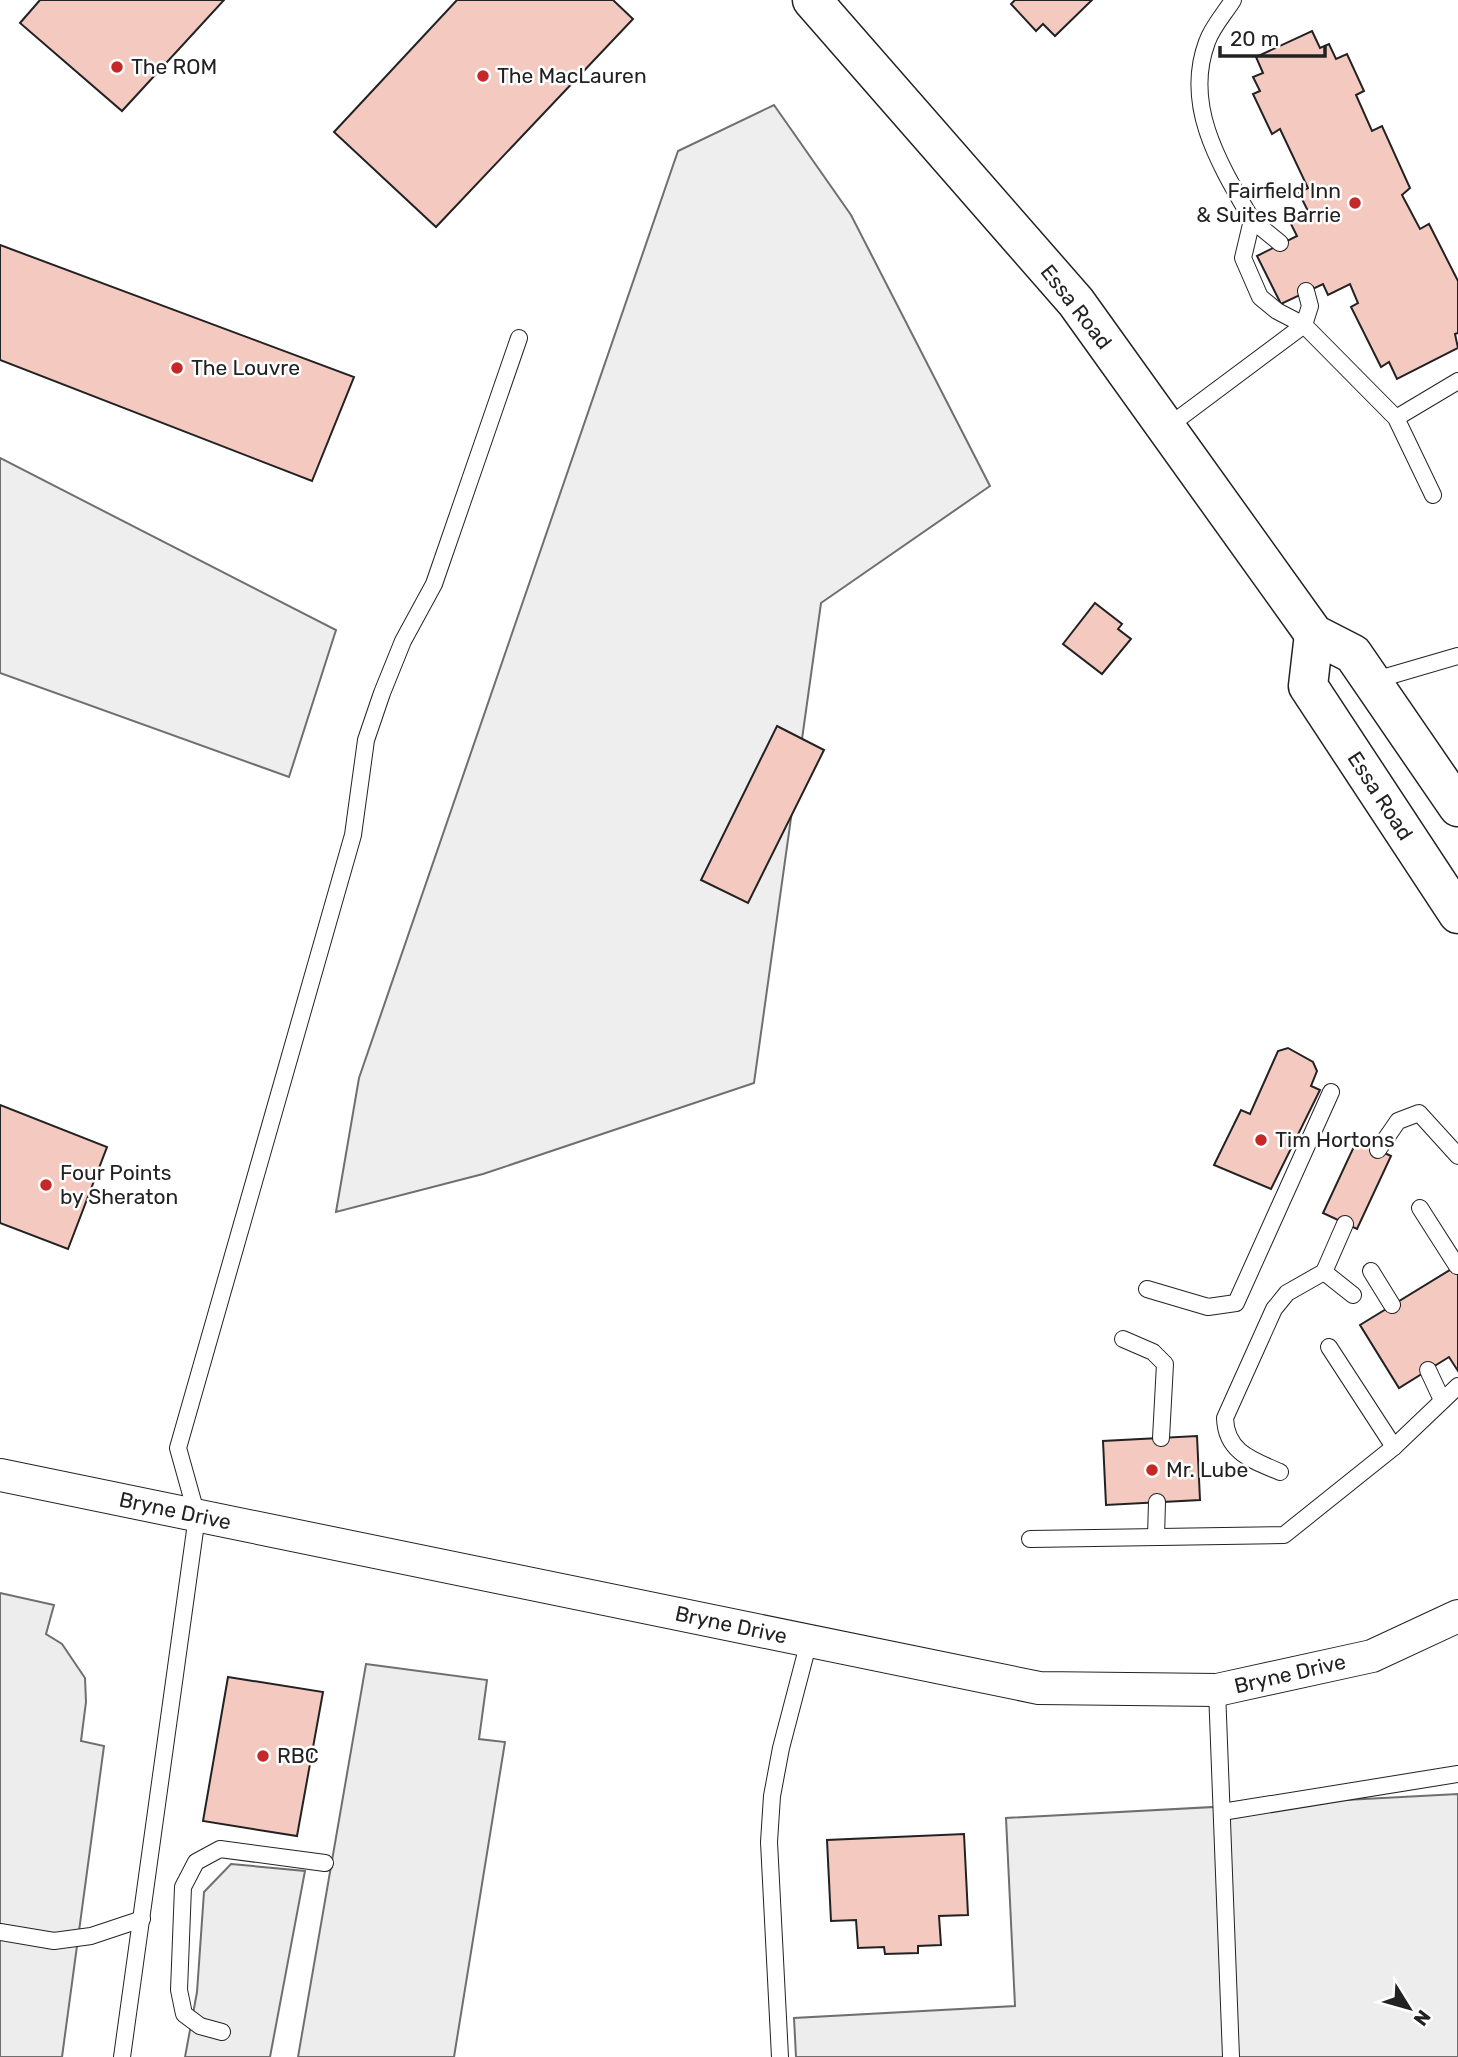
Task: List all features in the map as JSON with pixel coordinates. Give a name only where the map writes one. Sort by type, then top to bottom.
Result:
[{"type":"main road","name":"Essa Road","points":[[812,0],[1076,302],[1314,634],[1353,654],[1458,807]]},
{"type":"main road","name":"Essa Road","points":[[1314,634],[1308,686],[1458,914]]},
{"type":"street","name":"Bryne Drive","points":[[0,1475],[1039,1688],[1217,1690],[1372,1656],[1458,1616]]},
{"type":"lane","points":[[1233,0],[1208,39],[1198,76],[1201,108],[1211,145],[1252,220],[1280,243]]},
{"type":"lane","points":[[1252,220],[1242,258],[1260,297],[1277,312],[1304,325],[1396,418],[1433,495]]},
{"type":"lane","points":[[1166,428],[1304,325],[1310,306],[1306,291]]},
{"type":"lane","points":[[122,2057],[197,1516],[178,1448],[353,835],[366,740],[403,640],[434,584],[519,338]]},
{"type":"lane","points":[[1396,418],[1458,382]]},
{"type":"lane","points":[[1372,681],[1458,656]]},
{"type":"lane","points":[[1147,1289],[1208,1307],[1236,1303],[1331,1092]]},
{"type":"lane","points":[[1378,1150],[1398,1121],[1419,1113],[1458,1156]]},
{"type":"lane","points":[[1420,1208],[1457,1266]]},
{"type":"lane","points":[[1280,1472],[1236,1449],[1226,1435],[1225,1418],[1274,1309],[1287,1293],[1324,1272],[1345,1224]]},
{"type":"lane","points":[[1371,1270],[1392,1305]]},
{"type":"lane","points":[[1324,1272],[1353,1296]]},
{"type":"lane","points":[[1123,1339],[1153,1352],[1165,1364],[1161,1438]]},
{"type":"lane","points":[[1329,1347],[1394,1447]]},
{"type":"lane","points":[[1428,1370],[1442,1400]]},
{"type":"lane","points":[[1030,1539],[1284,1535],[1394,1447],[1458,1386]]},
{"type":"lane","points":[[1156,1537],[1157,1502]]},
{"type":"lane","points":[[780,2057],[769,1842],[781,1748],[809,1641]]},
{"type":"lane","points":[[1217,1690],[1231,2057]]},
{"type":"lane","points":[[1222,1812],[1458,1774]]},
{"type":"lane","points":[[222,2032],[200,2026],[184,2014],[179,1990],[183,1887],[196,1862],[220,1849],[325,1863]]},
{"type":"lane","points":[[0,1932],[54,1941],[91,1936],[142,1919]]},
{"type":"shaded area","points":[[774,105],[851,215],[990,486],[821,603],[754,1083],[483,1174],[336,1212],[359,1078],[678,151]]},
{"type":"shaded area","points":[[0,458],[336,630],[289,777],[0,673]]},
{"type":"shaded area","points":[[0,1593],[54,1605],[46,1634],[62,1644],[85,1678],[86,1702],[81,1741],[104,1746],[62,2057],[0,2057]]},
{"type":"shaded area","points":[[366,1664],[487,1680],[479,1739],[505,1742],[454,2057],[298,2057]]},
{"type":"shaded area","points":[[1458,1794],[1458,2057],[796,2057],[794,2018],[1015,2006],[1006,1818]]},
{"type":"shaded area","points":[[231,1864],[305,1871],[270,2057],[185,2057],[197,1992],[204,1892]]},
{"type":"building","name":"The ROM","points":[[40,0],[224,0],[122,111],[20,23]]},
{"type":"building","name":"The MacLauren","points":[[457,0],[613,0],[633,19],[436,227],[334,132]]},
{"type":"building","points":[[1015,0],[1092,0],[1055,36],[1043,24],[1036,31],[1011,4]]},
{"type":"building","name":"Fairfield Inn & Suites Barrie","points":[[1312,31],[1320,48],[1329,44],[1336,59],[1347,54],[1364,91],[1356,95],[1372,131],[1382,126],[1410,188],[1402,195],[1420,229],[1429,224],[1458,281],[1458,333],[1455,334],[1458,348],[1397,379],[1389,362],[1381,367],[1351,307],[1358,303],[1350,284],[1328,295],[1323,284],[1281,304],[1257,256],[1297,236],[1289,220],[1308,211],[1299,193],[1308,188],[1280,129],[1272,134],[1253,94],[1260,91],[1253,77],[1263,73],[1256,57]]},
{"type":"building","name":"The Louvre","points":[[0,245],[354,377],[312,481],[0,360]]},
{"type":"building","points":[[1095,603],[1122,624],[1118,629],[1131,639],[1102,674],[1063,644]]},
{"type":"building","points":[[777,726],[824,750],[748,903],[701,880]]},
{"type":"building","name":"Tim Hortons","points":[[1288,1048],[1313,1062],[1317,1071],[1311,1086],[1320,1090],[1271,1189],[1214,1165],[1241,1110],[1250,1114],[1278,1051]]},
{"type":"building","name":"Four Points by Sheraton","points":[[0,1105],[107,1147],[68,1249],[0,1223]]},
{"type":"building","points":[[1357,1140],[1391,1156],[1357,1229],[1323,1213]]},
{"type":"building","points":[[1458,1265],[1458,1371],[1449,1357],[1399,1388],[1360,1325]]},
{"type":"building","name":"Mr. Lube","points":[[1197,1436],[1200,1500],[1106,1505],[1103,1441]]},
{"type":"building","name":"RBC","points":[[228,1677],[323,1692],[297,1836],[203,1821]]},
{"type":"building","points":[[964,1834],[968,1915],[939,1916],[941,1945],[918,1946],[918,1953],[885,1954],[884,1947],[858,1948],[856,1920],[831,1921],[827,1840]]},
{"type":"place","name":"The ROM","points":[[117,67]]},
{"type":"place","name":"The MacLauren","points":[[483,76]]},
{"type":"place","name":"Fairfield Inn & Suites Barrie","points":[[1355,203]]},
{"type":"place","name":"The Louvre","points":[[177,368]]},
{"type":"place","name":"Tim Hortons","points":[[1261,1140]]},
{"type":"place","name":"Four Points by Sheraton","points":[[46,1185]]},
{"type":"place","name":"Mr. Lube","points":[[1152,1470]]},
{"type":"place","name":"RBC","points":[[263,1756]]}]
